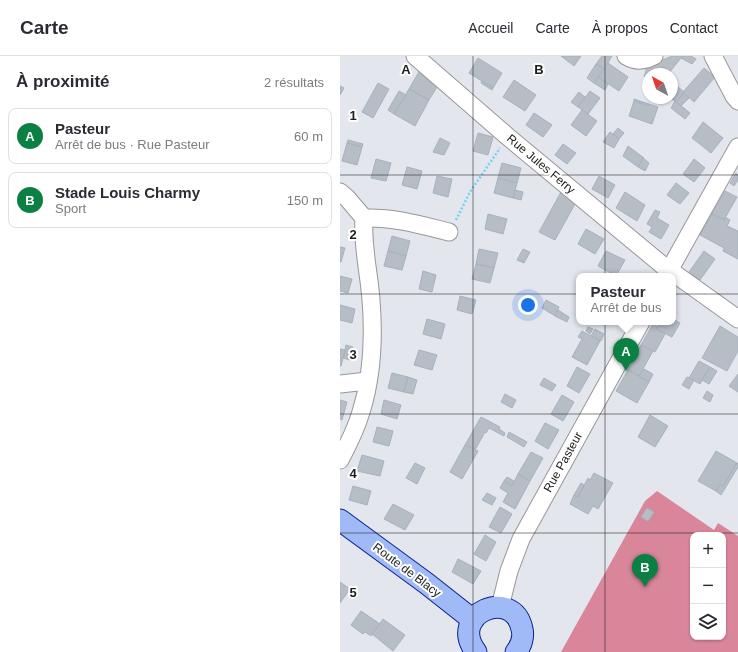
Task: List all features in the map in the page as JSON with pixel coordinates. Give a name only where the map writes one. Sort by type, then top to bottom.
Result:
[{"type":"main road","name":"Route de Blacy","points":[[340,520],[473,620]]},
{"type":"main road","points":[[476,652],[469,641],[469,634],[473,620],[485,609],[492,607],[500,607],[509,610],[516,616],[521,624],[523,633],[518,651]]},
{"type":"street","name":"Rue Jules Ferry","points":[[415,56],[668,273]]},
{"type":"street","points":[[713,56],[738,101]]},
{"type":"street","points":[[668,273],[738,147]]},
{"type":"street","points":[[340,192],[364,218],[364,253],[369,282],[372,332],[368,381],[361,412],[355,429],[340,460]]},
{"type":"street","points":[[364,218],[400,220],[449,232]]},
{"type":"street","name":"Rue Jules Ferry","points":[[676,278],[738,318]]},
{"type":"street","name":"Rue Pasteur","points":[[500,607],[509,571],[521,539],[639,325]]},
{"type":"street","points":[[340,384],[368,381]]},
{"type":"path","points":[[449,232],[470,192],[487,169],[507,136]]},
{"type":"shaded area","points":[[657,491],[714,530],[718,523],[738,536],[738,652],[561,652],[645,501]]},
{"type":"building","points":[[561,56],[581,56],[574,66]]},
{"type":"building","points":[[602,56],[612,56],[604,69],[596,64]]},
{"type":"building","points":[[672,56],[691,56],[696,59],[692,64],[681,58],[673,68],[647,67]]},
{"type":"building","points":[[478,58],[502,73],[493,88],[469,73]]},
{"type":"building","points":[[608,63],[628,77],[619,91],[598,77]]},
{"type":"building","points":[[596,64],[604,69],[594,83],[587,78]]},
{"type":"building","points":[[704,68],[715,77],[694,102],[683,92]]},
{"type":"building","points":[[420,70],[440,82],[429,100],[409,89]]},
{"type":"building","points":[[598,77],[608,84],[605,90],[594,83]]},
{"type":"building","points":[[514,80],[536,95],[525,111],[503,97]]},
{"type":"building","points":[[482,81],[493,88],[492,90],[481,83]]},
{"type":"building","points":[[378,83],[389,89],[373,118],[362,112]]},
{"type":"building","points":[[340,86],[344,88],[340,95]]},
{"type":"building","points":[[678,87],[684,92],[678,100]]},
{"type":"building","points":[[409,89],[429,100],[415,126],[394,114]]},
{"type":"building","points":[[399,91],[406,95],[394,114],[388,110]]},
{"type":"building","points":[[590,91],[600,98],[588,114],[578,107]]},
{"type":"building","points":[[579,92],[585,97],[578,107],[571,102]]},
{"type":"building","points":[[684,93],[689,98],[681,106],[678,104],[678,100]]},
{"type":"building","points":[[634,99],[642,102],[642,104],[634,101]]},
{"type":"building","points":[[634,101],[649,106],[649,104],[658,107],[652,124],[629,116]]},
{"type":"building","points":[[678,103],[690,113],[685,119],[671,108],[673,104]]},
{"type":"building","points":[[582,110],[597,121],[586,136],[571,125]]},
{"type":"building","points":[[534,113],[552,125],[543,137],[526,125]]},
{"type":"building","points":[[703,122],[723,138],[711,153],[692,138]]},
{"type":"building","points":[[618,128],[624,133],[619,139],[613,134]]},
{"type":"building","points":[[610,132],[619,139],[614,148],[603,142]]},
{"type":"building","points":[[478,133],[493,137],[488,155],[473,151]]},
{"type":"building","points":[[440,138],[450,143],[444,155],[433,152]]},
{"type":"building","points":[[348,140],[363,144],[362,147],[347,143]]},
{"type":"building","points":[[347,143],[362,147],[357,165],[342,161]]},
{"type":"building","points":[[563,144],[576,153],[567,164],[555,155]]},
{"type":"building","points":[[628,146],[644,158],[638,167],[623,156]]},
{"type":"building","points":[[643,158],[649,163],[645,171],[638,167]]},
{"type":"building","points":[[376,159],[391,163],[386,181],[371,178]]},
{"type":"building","points":[[694,159],[705,168],[694,182],[683,174]]},
{"type":"building","points":[[502,163],[521,168],[517,183],[498,178]]},
{"type":"building","points":[[407,167],[422,171],[417,189],[402,185]]},
{"type":"building","points":[[736,173],[738,175],[738,180],[734,186],[730,183]]},
{"type":"building","points":[[437,176],[452,179],[448,197],[433,193]]},
{"type":"building","points":[[599,176],[615,185],[608,198],[592,189]]},
{"type":"building","points":[[498,178],[517,183],[513,198],[494,193]]},
{"type":"building","points":[[676,183],[689,193],[680,204],[667,195]]},
{"type":"building","points":[[515,190],[523,192],[521,200],[513,198]]},
{"type":"building","points":[[725,191],[737,197],[724,220],[712,214]]},
{"type":"building","points":[[561,192],[575,204],[555,240],[539,232]]},
{"type":"building","points":[[625,192],[645,205],[637,221],[616,208]]},
{"type":"building","points":[[655,210],[660,212],[657,218],[669,225],[661,239],[649,232],[652,227],[647,224]]},
{"type":"building","points":[[488,214],[507,219],[503,234],[485,229]]},
{"type":"building","points":[[712,214],[724,220],[725,217],[730,220],[727,226],[738,231],[738,259],[723,251],[724,248],[700,235]]},
{"type":"building","points":[[586,229],[604,239],[595,254],[578,244]]},
{"type":"building","points":[[392,236],[410,241],[406,256],[388,251]]},
{"type":"building","points":[[340,247],[345,248],[341,262],[340,262]]},
{"type":"building","points":[[479,249],[498,253],[494,268],[476,264]]},
{"type":"building","points":[[523,249],[530,252],[524,263],[517,260]]},
{"type":"building","points":[[388,251],[406,256],[402,270],[384,266]]},
{"type":"building","points":[[606,251],[625,260],[618,273],[611,273],[598,266]]},
{"type":"building","points":[[704,251],[715,259],[700,280],[689,272]]},
{"type":"building","points":[[476,264],[494,268],[490,283],[472,279]]},
{"type":"building","points":[[423,271],[436,275],[432,292],[419,289]]},
{"type":"building","points":[[340,276],[352,279],[348,293],[340,291]]},
{"type":"building","points":[[460,296],[476,300],[472,314],[457,310]]},
{"type":"building","points":[[546,300],[559,307],[555,316],[542,308]]},
{"type":"building","points":[[340,305],[355,309],[352,323],[340,320]]},
{"type":"building","points":[[558,310],[569,317],[567,322],[555,316]]},
{"type":"building","points":[[427,319],[445,324],[441,339],[423,334]]},
{"type":"building","points":[[676,321],[680,323],[672,337],[656,329],[658,325],[676,325]]},
{"type":"building","points":[[652,325],[665,334],[655,352],[641,345]]},
{"type":"building","points":[[720,326],[738,337],[738,351],[727,371],[702,358]]},
{"type":"building","points":[[588,327],[593,329],[590,334],[586,331]]},
{"type":"building","points":[[595,329],[604,334],[601,341],[591,336]]},
{"type":"building","points":[[582,331],[600,341],[587,365],[572,357],[582,339],[578,337]]},
{"type":"building","points":[[346,345],[353,347],[350,360],[343,358]]},
{"type":"building","points":[[641,345],[653,351],[639,376],[628,370]]},
{"type":"building","points":[[340,349],[345,350],[341,366],[340,366]]},
{"type":"building","points":[[419,350],[437,355],[432,370],[414,365]]},
{"type":"building","points":[[699,361],[710,367],[700,384],[689,378]]},
{"type":"building","points":[[577,367],[590,374],[579,393],[567,386]]},
{"type":"building","points":[[710,367],[717,371],[709,384],[702,380]]},
{"type":"building","points":[[644,369],[653,374],[649,382],[639,376]]},
{"type":"building","points":[[628,370],[649,382],[637,403],[616,391]]},
{"type":"building","points":[[392,373],[408,377],[404,392],[388,388]]},
{"type":"building","points":[[738,374],[738,392],[729,386]]},
{"type":"building","points":[[408,377],[417,380],[413,394],[404,392]]},
{"type":"building","points":[[687,377],[694,380],[689,389],[682,385]]},
{"type":"building","points":[[544,378],[556,385],[552,391],[540,385]]},
{"type":"building","points":[[707,391],[713,395],[710,402],[703,398]]},
{"type":"building","points":[[505,394],[516,400],[512,408],[501,402]]},
{"type":"building","points":[[562,395],[574,402],[563,421],[551,414]]},
{"type":"building","points":[[340,400],[347,402],[342,420],[340,419]]},
{"type":"building","points":[[384,400],[401,405],[397,419],[381,414]]},
{"type":"building","points":[[650,415],[668,426],[655,447],[638,437]]},
{"type":"building","points":[[481,417],[500,427],[499,429],[505,433],[504,436],[489,428],[486,433],[485,432],[475,450],[465,445]]},
{"type":"building","points":[[545,423],[559,430],[548,449],[535,441]]},
{"type":"building","points":[[377,427],[393,431],[389,446],[373,442]]},
{"type":"building","points":[[509,432],[527,442],[524,447],[507,437]]},
{"type":"building","points":[[465,445],[478,451],[462,479],[450,472]]},
{"type":"building","points":[[716,451],[737,463],[723,486],[720,484],[716,491],[698,481]]},
{"type":"building","points":[[531,452],[543,458],[530,481],[518,474]]},
{"type":"building","points":[[362,455],[384,461],[380,476],[357,471]]},
{"type":"building","points":[[415,463],[425,468],[417,484],[406,478]]},
{"type":"building","points":[[737,463],[738,467],[721,495],[716,491],[720,484],[723,486]]},
{"type":"building","points":[[594,473],[613,483],[598,509],[593,506],[588,514],[570,504],[574,495],[578,497],[588,478],[590,480]]},
{"type":"building","points":[[518,474],[530,481],[515,509],[503,502],[508,493],[500,488],[504,481],[512,486]]},
{"type":"building","points":[[507,477],[514,481],[512,486],[504,481]]},
{"type":"building","points":[[581,483],[584,485],[578,497],[574,495]]},
{"type":"building","points":[[353,486],[371,491],[367,505],[349,500]]},
{"type":"building","points":[[487,493],[496,498],[492,505],[482,500]]},
{"type":"building","points":[[393,504],[414,515],[405,530],[384,519]]},
{"type":"building","points":[[500,507],[512,514],[501,533],[489,527]]},
{"type":"building","points":[[647,508],[654,512],[648,521],[641,517]]},
{"type":"building","points":[[485,535],[496,542],[486,561],[474,554]]},
{"type":"building","points":[[458,559],[481,571],[473,584],[452,572]]},
{"type":"building","points":[[340,582],[350,589],[340,603]]},
{"type":"building","points":[[361,611],[380,624],[371,636],[365,632],[363,634],[351,625]]},
{"type":"building","points":[[383,619],[405,635],[393,651],[372,634]]},
{"type":"place","name":"Pasteur","points":[[626,371]]},
{"type":"place","name":"Stade Louis Charmy","points":[[645,587]]}]
